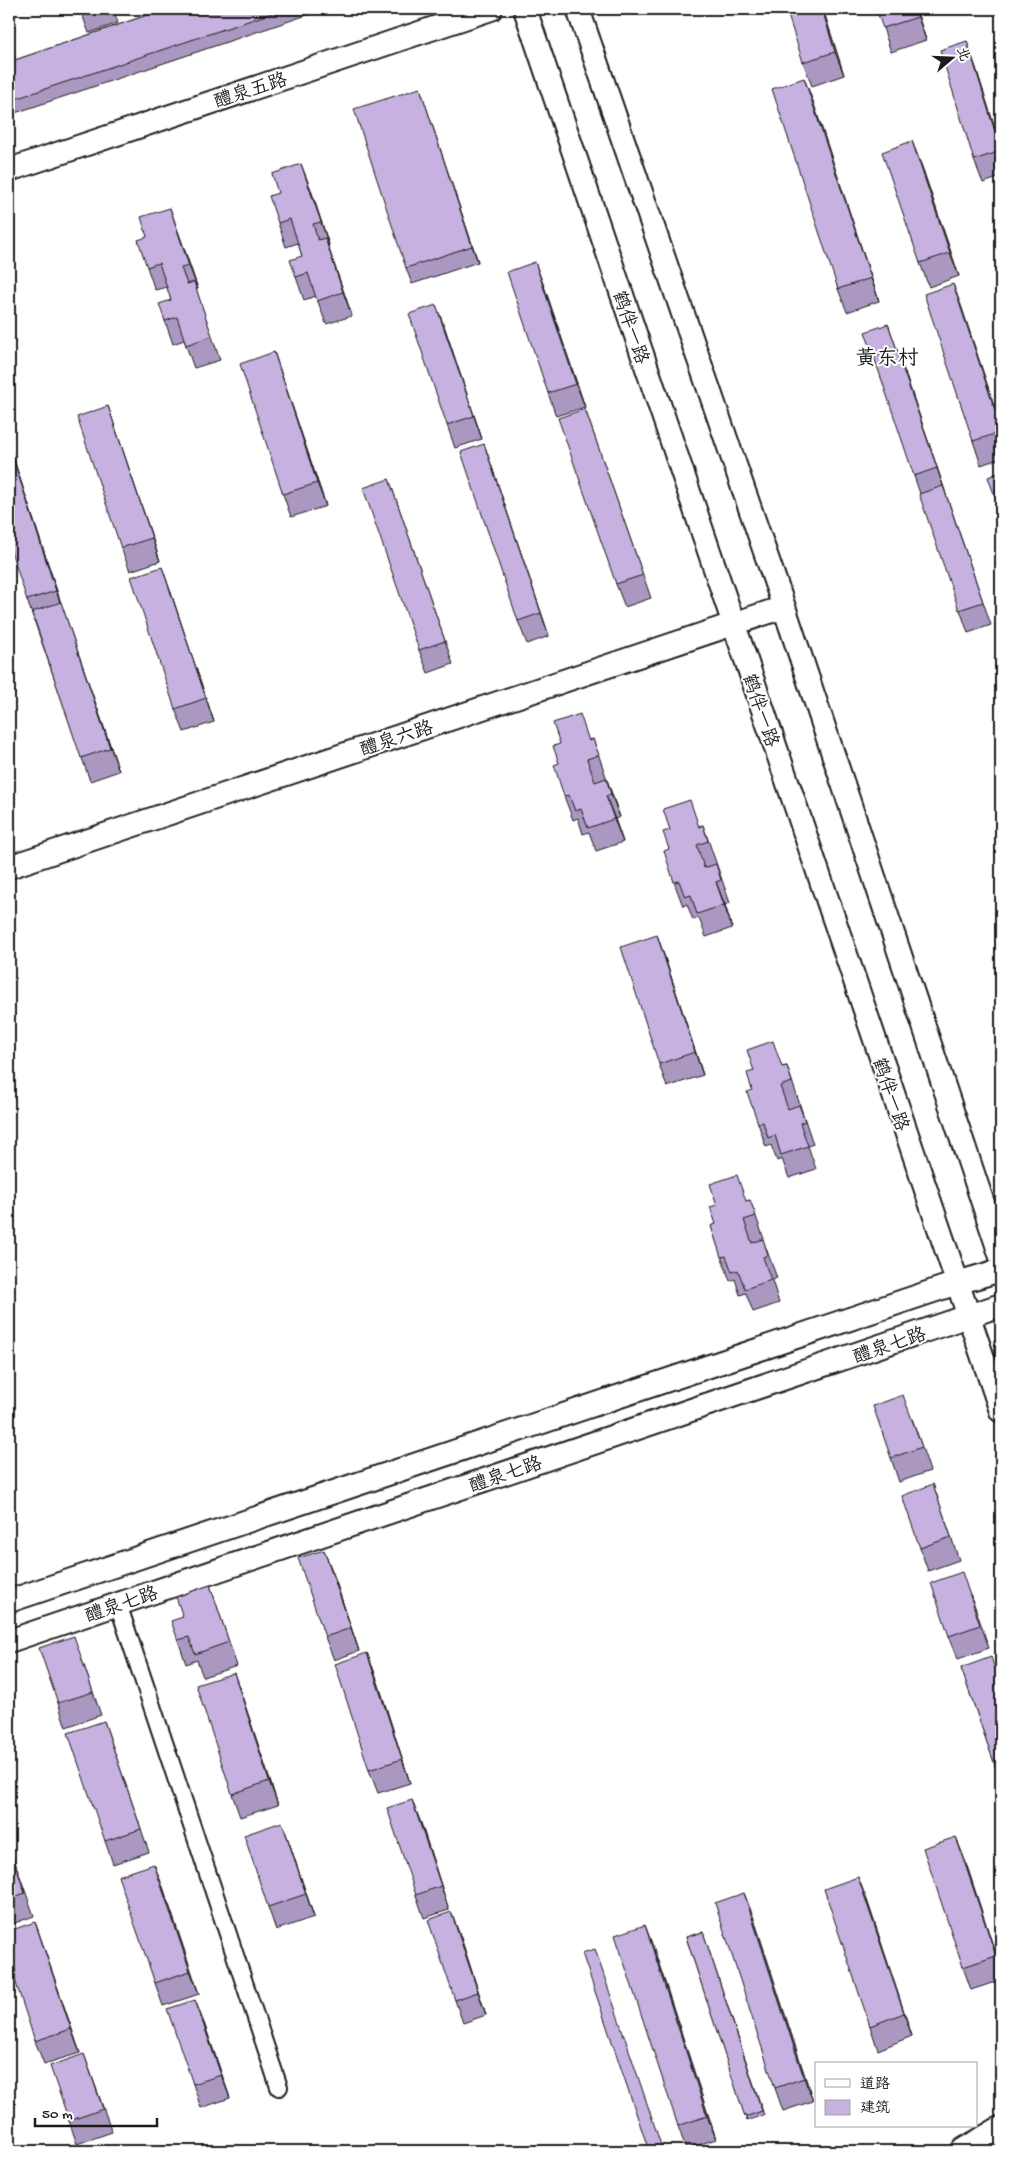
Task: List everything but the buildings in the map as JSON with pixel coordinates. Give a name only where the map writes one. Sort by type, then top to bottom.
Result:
[{"type":"main road","name":"醴泉五路","points":[[9,170],[491,9]]},
{"type":"main road","name":"鹤伴一路","points":[[525,9],[1001,1411]]},
{"type":"main road","points":[[578,9],[784,607],[1001,1257]]},
{"type":"main road","name":"醴泉六路","points":[[9,867],[784,607]]},
{"type":"main road","points":[[9,1601],[957,1283],[1001,1270]]},
{"type":"main road","name":"醴泉七路","points":[[9,1641],[1001,1305]]},
{"type":"main road","points":[[964,2151],[1001,2129]]},
{"type":"street","points":[[118,1604],[279,2087]]},
{"type":"district","name":"黄东村","points":[[887,357]]}]
